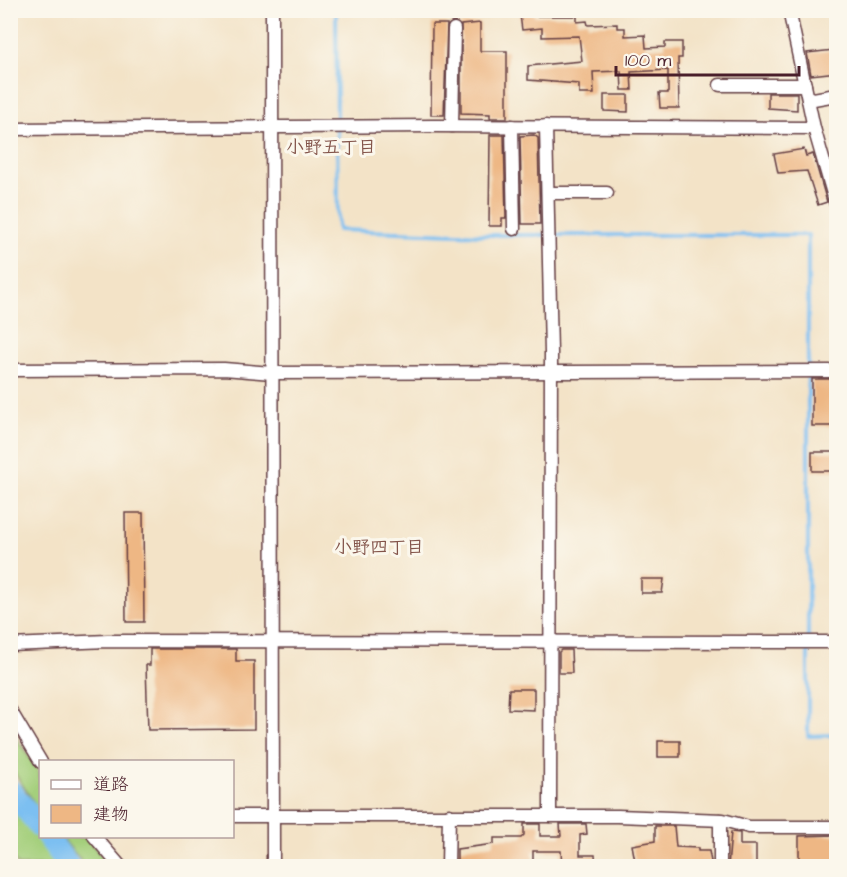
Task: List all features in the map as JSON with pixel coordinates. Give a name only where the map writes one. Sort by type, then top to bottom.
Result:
[{"type":"street","points":[[272,10],[273,867]]},
{"type":"street","points":[[789,10],[814,128],[837,204]]},
{"type":"street","points":[[452,126],[454,29]]},
{"type":"street","points":[[720,86],[805,86]]},
{"type":"street","points":[[808,100],[837,95]]},
{"type":"street","points":[[10,129],[452,126],[814,128]]},
{"type":"street","points":[[512,126],[514,230]]},
{"type":"street","points":[[546,126],[550,372],[550,816]]},
{"type":"street","points":[[548,193],[608,193]]},
{"type":"street","points":[[10,370],[224,369],[272,373],[837,371]]},
{"type":"street","points":[[10,645],[108,641],[837,642]]},
{"type":"street","points":[[10,711],[40,760]]},
{"type":"street","points":[[448,867],[449,815]]},
{"type":"street","points":[[234,816],[550,816],[720,820],[750,827],[837,827]]},
{"type":"street","points":[[720,820],[720,867]]},
{"type":"street","points":[[95,838],[120,867]]},
{"type":"green space","points":[[10,728],[39,772],[39,810],[11,768]]},
{"type":"green space","points":[[11,806],[60,866],[18,866],[11,856]]},
{"type":"green space","points":[[62,838],[87,838],[110,866],[85,866]]},
{"type":"building","points":[[534,14],[534,16],[577,16],[577,22],[587,21],[588,25],[617,24],[617,28],[625,28],[625,36],[645,35],[646,48],[665,47],[665,42],[682,42],[682,58],[678,58],[679,108],[660,108],[659,93],[668,93],[668,70],[631,72],[632,90],[622,90],[621,71],[593,72],[594,94],[579,94],[579,84],[528,80],[528,66],[582,61],[579,36],[542,37],[542,28],[522,30],[520,15]]},
{"type":"building","points":[[480,23],[480,51],[507,51],[507,118],[490,118],[490,114],[461,113],[461,25]]},
{"type":"building","points":[[432,24],[447,24],[444,115],[431,115]]},
{"type":"building","points":[[834,50],[837,72],[811,75],[807,53]]},
{"type":"building","points":[[768,93],[797,93],[797,110],[768,108]]},
{"type":"building","points":[[604,95],[628,95],[628,112],[604,111]]},
{"type":"building","points":[[490,135],[504,135],[506,218],[502,218],[502,226],[489,226]]},
{"type":"building","points":[[534,135],[538,138],[540,224],[522,224],[520,136]]},
{"type":"building","points":[[804,149],[806,156],[813,154],[827,202],[818,205],[807,171],[778,173],[774,154]]},
{"type":"building","points":[[812,379],[837,379],[837,426],[812,426]]},
{"type":"building","points":[[812,452],[837,452],[837,471],[812,471]]},
{"type":"building","points":[[125,513],[143,513],[144,622],[126,622]]},
{"type":"building","points":[[641,579],[664,579],[662,593],[641,593]]},
{"type":"building","points":[[150,649],[236,649],[236,661],[254,661],[254,729],[148,730],[146,665],[150,665]]},
{"type":"building","points":[[571,650],[572,673],[559,673],[559,652]]},
{"type":"building","points":[[509,689],[534,689],[534,710],[508,709]]},
{"type":"building","points":[[658,741],[680,741],[680,757],[658,757]]},
{"type":"building","points":[[524,824],[540,824],[540,836],[561,836],[560,824],[586,824],[587,834],[580,835],[580,855],[595,855],[596,866],[562,867],[561,851],[533,851],[533,867],[457,867],[457,849],[494,844],[494,838],[521,838],[524,835]]},
{"type":"building","points":[[655,826],[674,826],[676,847],[709,851],[712,867],[639,867],[638,860],[635,861],[632,845],[655,841]]},
{"type":"building","points":[[731,832],[740,833],[740,845],[756,845],[756,864],[728,867]]},
{"type":"building","points":[[837,835],[837,867],[799,867],[799,836]]},
{"type":"waterway","points":[[336,10],[338,230],[487,235],[808,235],[808,367]]},
{"type":"waterway","points":[[808,376],[808,736],[836,735]]},
{"type":"waterway","points":[[10,790],[39,826]]},
{"type":"waterway","points":[[48,838],[69,866]]},
{"type":"district","name":"小野五丁目","points":[[331,147]]},
{"type":"district","name":"小野四丁目","points":[[379,547]]}]
